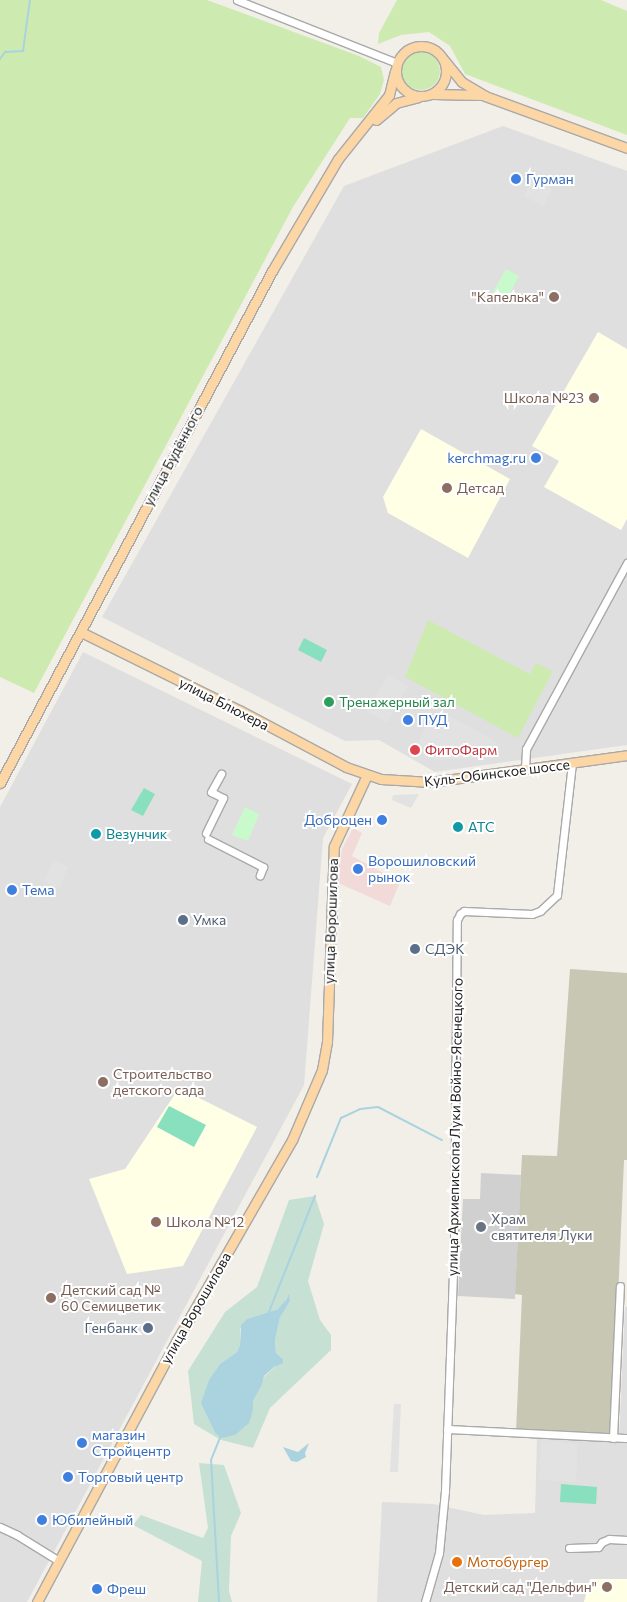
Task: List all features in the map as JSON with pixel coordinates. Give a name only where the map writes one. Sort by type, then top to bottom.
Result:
[{"type":"main road","points":[[357,136],[389,95],[396,67],[402,54],[410,48],[420,45],[430,47],[438,52],[462,82],[485,96],[627,148]]},
{"type":"main road","points":[[357,136],[396,103],[438,90],[444,82],[447,71],[444,60]]},
{"type":"main road","points":[[396,67],[401,87],[408,94],[418,97]]},
{"type":"main road","points":[[429,94],[485,96]]},
{"type":"main road","name":"улица Будённого","points":[[0,783],[272,271],[338,159],[357,136]]},
{"type":"main road","name":"улица Блюхера","points":[[81,632],[239,710],[346,767],[367,775]]},
{"type":"main road","name":"Куль-Обинское шоссе","points":[[367,775],[394,781],[431,782],[627,755]]},
{"type":"main road","name":"улица Ворошилова","points":[[37,1602],[176,1340],[292,1140],[322,1070],[327,1042],[334,846],[367,775]]},
{"type":"street","points":[[237,0],[396,67]]},
{"type":"street","points":[[525,769],[526,749],[627,563]]},
{"type":"street","name":"улица Архиепископа Луки Войно-Ясенецкого","points":[[447,1429],[454,1238],[457,920],[464,911],[532,914],[540,911],[557,895],[572,763]]},
{"type":"street","points":[[221,774],[211,792],[223,798],[207,836],[263,867],[260,875]]},
{"type":"street","points":[[613,1438],[620,1286]]},
{"type":"street","points":[[425,1602],[439,1553],[446,1491],[447,1429],[627,1438]]},
{"type":"street","points":[[0,1527],[17,1535],[59,1561]]},
{"type":"street","points":[[569,1548],[598,1547],[602,1542],[609,1539],[627,1540]]},
{"type":"shaded area","points":[[503,126],[627,171],[627,745],[435,772],[379,740],[345,741],[102,617],[344,186]]},
{"type":"shaded area","points":[[534,178],[552,189],[544,206],[524,196]]},
{"type":"shaded area","points":[[493,292],[503,297],[499,307],[492,304],[491,311],[482,306]]},
{"type":"shaded area","name":"Школа №23","points":[[598,332],[627,349],[627,519],[621,530],[544,487],[559,461],[532,446]]},
{"type":"shaded area","name":"Детсад","points":[[421,429],[510,479],[468,558],[388,513],[383,497]]},
{"type":"shaded area","points":[[83,652],[352,784],[323,838],[304,1085],[27,1602],[0,1602],[0,807]]},
{"type":"shaded area","points":[[388,675],[408,686],[387,723],[367,711]]},
{"type":"shaded area","points":[[442,712],[495,741],[498,757],[435,760],[414,750],[428,724],[437,721]]},
{"type":"shaded area","points":[[419,794],[411,808],[392,800],[393,795]]},
{"type":"shaded area","name":"Ворошиловский рынок","points":[[353,828],[362,833],[352,856],[400,882],[390,906],[338,883],[342,849]]},
{"type":"shaded area","points":[[54,860],[68,867],[59,889],[44,881]]},
{"type":"shaded area","points":[[570,969],[627,973],[627,1160],[624,1160],[612,1436],[516,1432],[522,1295],[515,1294],[522,1155],[557,1156]]},
{"type":"shaded area","name":"Школа №12","points":[[179,1088],[257,1127],[183,1266],[127,1274],[89,1179],[125,1169]]},
{"type":"shaded area","points":[[481,1173],[521,1175],[515,1299],[458,1296],[463,1199],[480,1199]]},
{"type":"shaded area","points":[[315,1196],[324,1224],[308,1281],[320,1320],[331,1335],[331,1350],[270,1408],[253,1448],[221,1440],[194,1424],[188,1371],[225,1312],[257,1287],[289,1200]],"holes":[[[289,1293],[290,1301],[280,1316],[275,1340],[276,1353],[283,1359],[264,1377],[262,1385],[253,1401],[253,1410],[241,1429],[215,1433],[206,1413],[206,1392],[209,1381],[220,1364],[237,1352],[240,1345],[240,1329],[247,1319],[278,1309],[284,1304]]]},
{"type":"shaded area","points":[[625,1307],[627,1307],[627,1602],[377,1602],[382,1502],[433,1504],[484,1515],[535,1513],[537,1437],[619,1440]]},
{"type":"shaded area","points":[[394,1404],[401,1404],[398,1472],[390,1472]]},
{"type":"shaded area","points":[[541,1441],[578,1444],[576,1482],[539,1480]]},
{"type":"shaded area","points":[[199,1463],[224,1465],[241,1513],[231,1536],[229,1591],[232,1602],[198,1602],[202,1561],[133,1525],[141,1515],[203,1538],[208,1528]]},
{"type":"shaded area","name":"Детский сад \"Дельфин\"","points":[[590,1579],[627,1579],[627,1602],[584,1602]]},
{"type":"green space","points":[[0,0],[207,0],[359,56],[381,67],[384,80],[380,94],[363,118],[350,118],[293,207],[34,693],[0,677]]},
{"type":"green space","points":[[397,0],[601,0],[627,11],[627,135],[465,74],[450,46],[429,32],[401,35],[378,44],[379,33]]},
{"type":"green space","points":[[421,52],[428,53],[434,58],[439,64],[439,78],[434,84],[428,89],[421,90],[414,89],[408,84],[403,78],[402,71],[403,64],[408,58],[414,53]]},
{"type":"green space","points":[[506,269],[519,276],[507,299],[493,292]]},
{"type":"green space","points":[[428,620],[530,674],[536,663],[553,671],[518,738],[405,677]]},
{"type":"green space","points":[[304,638],[327,650],[321,662],[298,650]]},
{"type":"green space","points":[[144,788],[155,794],[143,816],[131,810]]},
{"type":"green space","points":[[245,807],[259,814],[248,841],[232,835]]},
{"type":"green space","points":[[169,1106],[206,1125],[194,1147],[157,1127]]},
{"type":"green space","points":[[561,1484],[597,1487],[596,1504],[560,1502]]},
{"type":"water","points":[[289,1293],[290,1301],[280,1317],[275,1340],[276,1353],[283,1359],[283,1363],[274,1367],[264,1376],[262,1385],[253,1401],[253,1410],[249,1423],[235,1435],[222,1438],[215,1433],[201,1403],[209,1380],[220,1364],[237,1352],[240,1345],[241,1325],[247,1319],[278,1309]]},
{"type":"water","points":[[309,1443],[305,1453],[306,1457],[297,1462],[291,1461],[283,1447],[298,1452]]},
{"type":"waterway","points":[[0,59],[5,52],[23,51],[30,0]]},
{"type":"waterway","points":[[317,1177],[341,1118],[360,1109],[378,1107],[442,1140]]},
{"type":"waterway","points":[[269,1312],[315,1196]]},
{"type":"waterway","points":[[219,1602],[211,1460],[221,1435]]},
{"type":"place","name":"Гурман","points":[[516,179]]},
{"type":"place","name":"\"Капелька\"","points":[[554,297]]},
{"type":"place","name":"Школа №23","points":[[594,398]]},
{"type":"place","name":"kerchmag.ru","points":[[536,458]]},
{"type":"place","name":"Детсад","points":[[447,488]]},
{"type":"place","name":"Тренажерный зал","points":[[329,702]]},
{"type":"place","name":"ПУД","points":[[408,720]]},
{"type":"place","name":"ФитоФарм","points":[[415,750]]},
{"type":"place","name":"Доброцен","points":[[382,820]]},
{"type":"place","name":"АТС","points":[[458,827]]},
{"type":"place","name":"Везунчик","points":[[96,834]]},
{"type":"place","name":"Ворошиловский рынок","points":[[358,869]]},
{"type":"place","name":"Тема","points":[[12,890]]},
{"type":"place","name":"Умка","points":[[183,920]]},
{"type":"place","name":"СДЭК","points":[[415,949]]},
{"type":"place","name":"Строительство детского сада","points":[[103,1082]]},
{"type":"place","name":"Школа №12","points":[[156,1222]]},
{"type":"place","name":"Храм святителя Луки","points":[[481,1227]]},
{"type":"place","name":"Детский сад № 60 Семицветик","points":[[51,1298]]},
{"type":"place","name":"Генбанк","points":[[148,1328]]},
{"type":"place","name":"магазин Стройцентр","points":[[82,1443]]},
{"type":"place","name":"Торговый центр","points":[[68,1477]]},
{"type":"place","name":"Юбилейный","points":[[42,1520]]},
{"type":"place","name":"Мотобургер","points":[[457,1562]]},
{"type":"place","name":"Детский сад \"Дельфин\"","points":[[607,1587]]},
{"type":"place","name":"Фреш","points":[[97,1589]]}]
